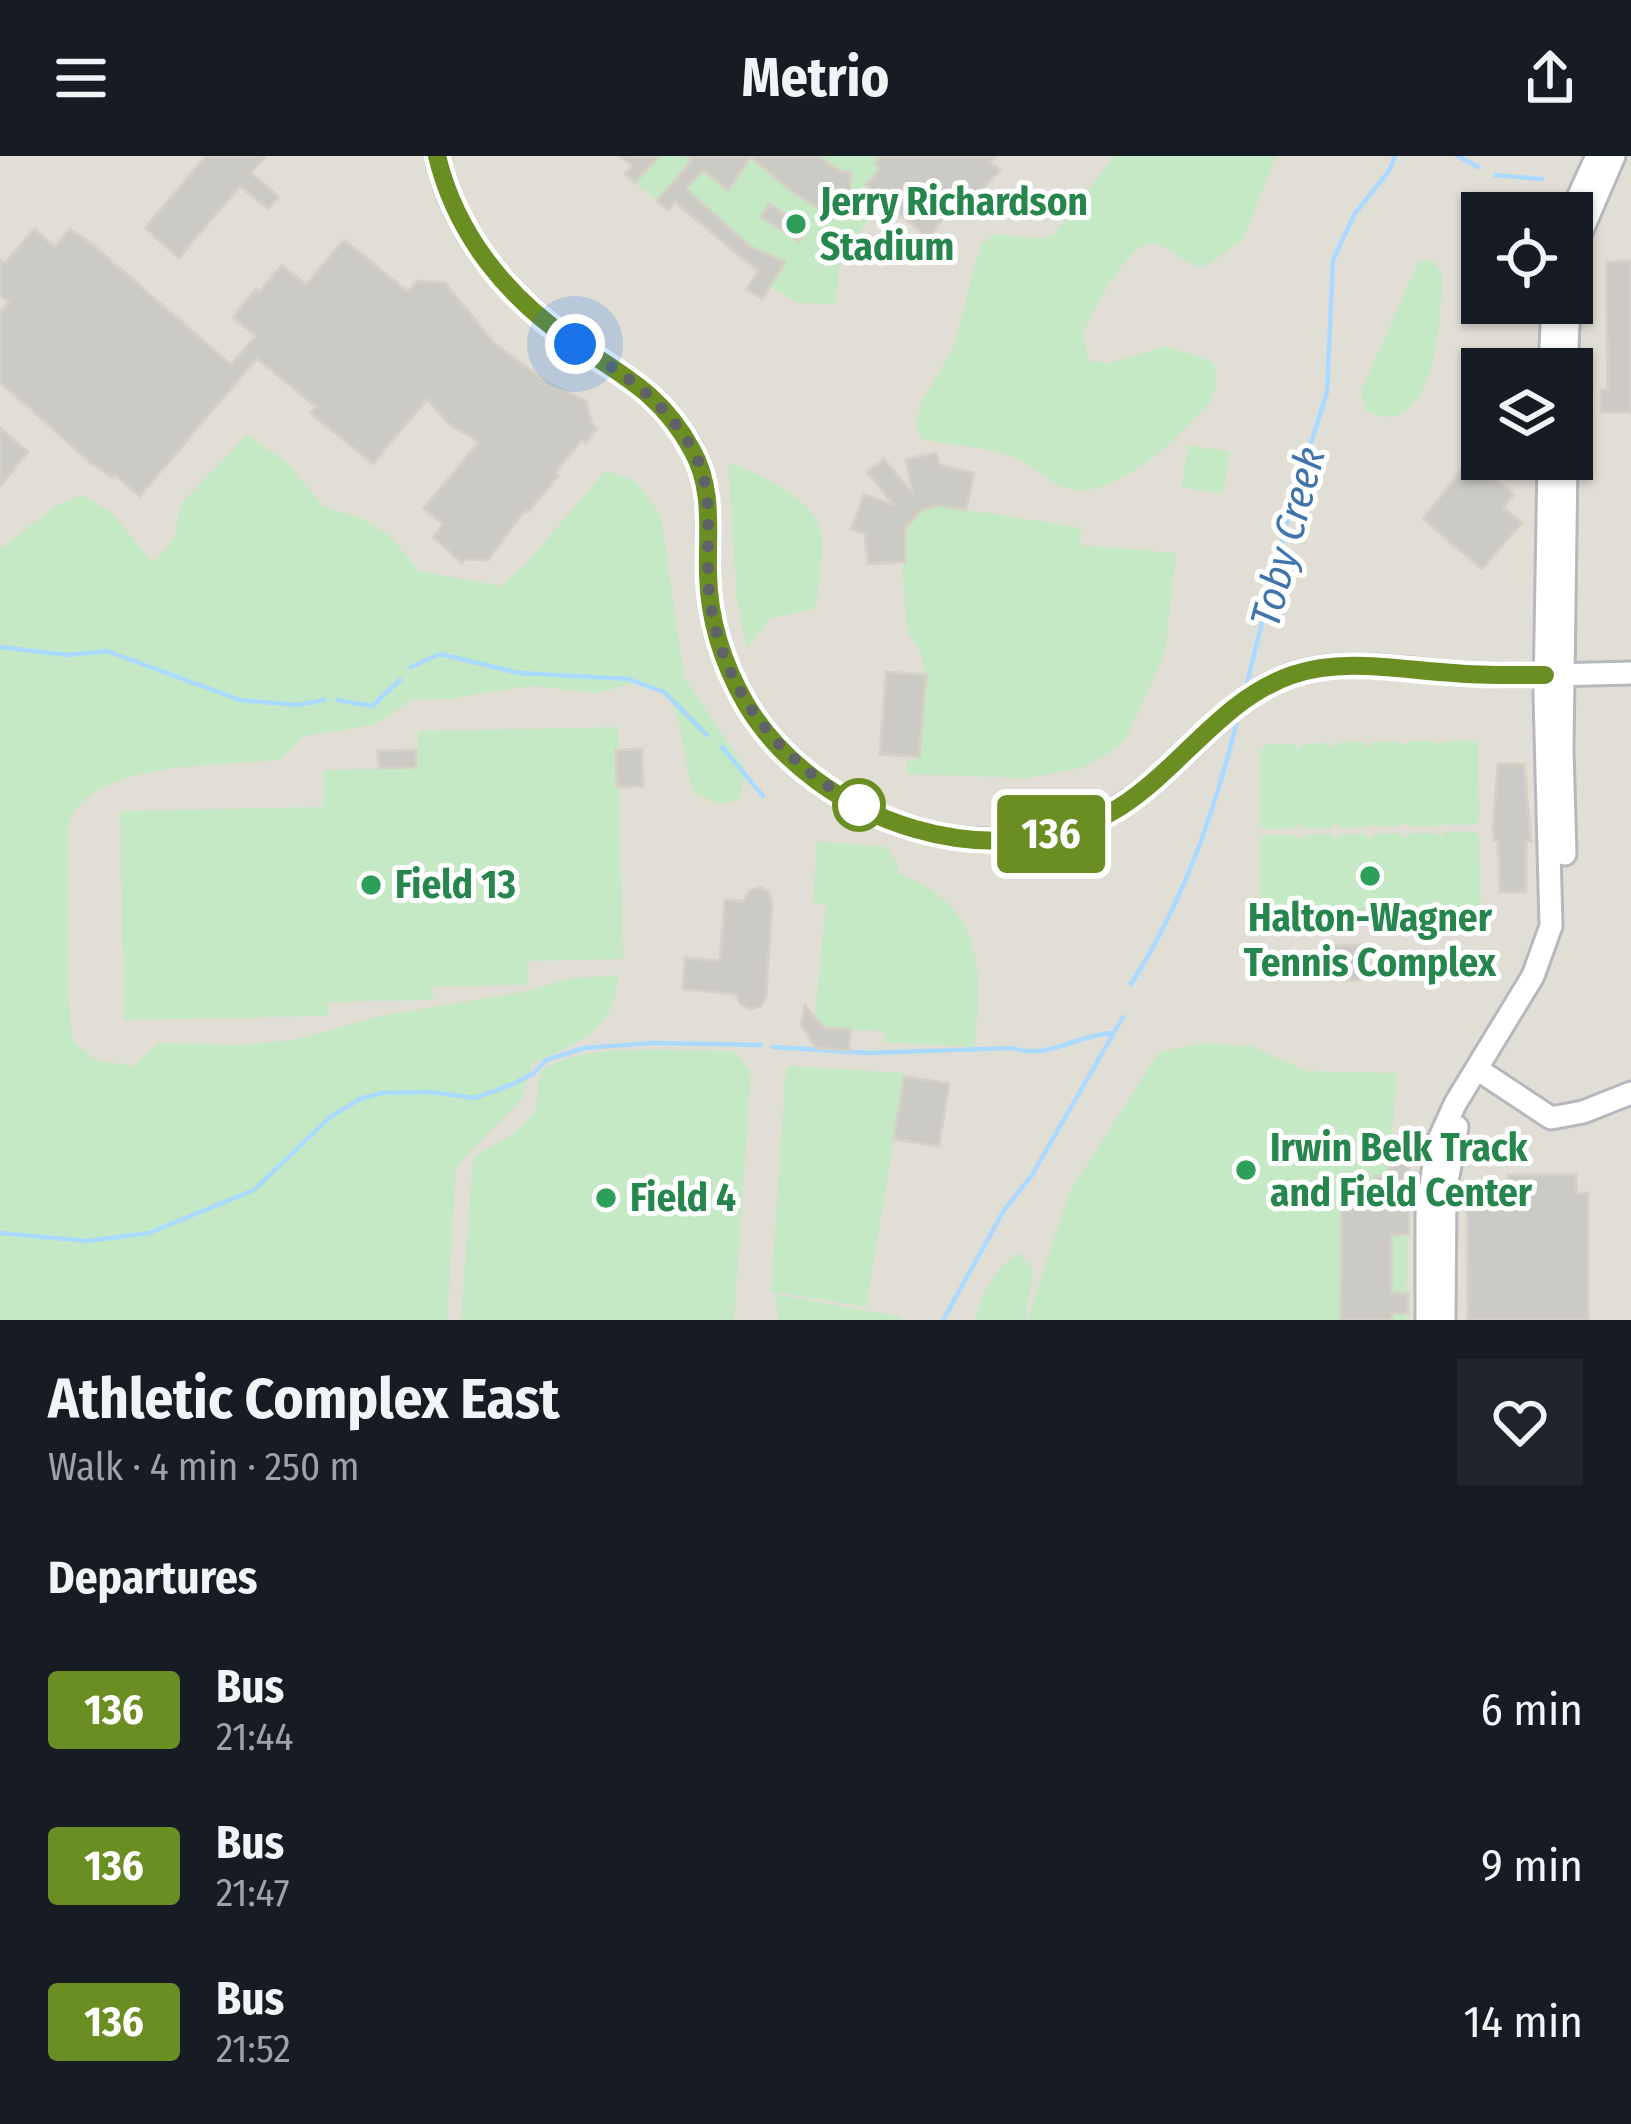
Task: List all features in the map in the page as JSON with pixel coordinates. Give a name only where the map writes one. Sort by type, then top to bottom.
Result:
[{"type":"street","points":[[437,156],[458,216],[496,274],[568,338],[638,383],[685,436],[706,489],[709,590],[722,651],[758,721],[808,773],[853,802],[946,837],[1000,841],[1057,833],[1106,815],[1147,788],[1245,700],[1295,674],[1348,666],[1466,674],[1631,673]]},
{"type":"street","points":[[1581,192],[1597,156]]},
{"type":"street","points":[[1593,205],[1614,156]]},
{"type":"street","points":[[1426,1320],[1431,1168],[1449,1115],[1552,967],[1563,936],[1549,480]]},
{"type":"street","points":[[1554,675],[1565,480]]},
{"type":"street","points":[[1481,1071],[1551,1118],[1583,1112],[1631,1093]]},
{"type":"street","points":[[1444,1320],[1449,1154],[1481,1071]]},
{"type":"shaded area","points":[[0,156],[1631,156],[1631,1320],[0,1320]]},
{"type":"green space","name":"Jerry Richardson Stadium","points":[[653,156],[921,156],[840,256],[836,304],[798,303],[770,287],[785,262],[751,247],[686,189],[689,185],[657,201],[635,183],[656,160]]},
{"type":"green space","points":[[1114,156],[1276,156],[1243,240],[1203,268],[1159,244],[1143,246],[1112,280],[1083,332],[1089,361],[1109,363],[1166,346],[1213,362],[1217,382],[1208,404],[1147,461],[1094,489],[1061,486],[1013,457],[922,439],[916,423],[922,401],[953,348],[981,244],[996,234],[1041,239],[1053,235]]},
{"type":"green space","points":[[1432,260],[1442,275],[1440,320],[1429,373],[1420,395],[1406,411],[1388,417],[1365,410],[1361,391],[1418,263]]},
{"type":"green space","points":[[247,435],[286,462],[324,507],[359,517],[390,536],[419,571],[501,586],[525,565],[606,470],[635,481],[661,515],[684,677],[745,768],[740,800],[718,804],[692,791],[669,694],[642,681],[597,693],[531,686],[412,700],[374,725],[303,736],[280,760],[166,769],[136,775],[86,798],[71,817],[68,832],[68,985],[73,1041],[95,1060],[134,1066],[158,1043],[246,1045],[298,1039],[380,1016],[529,991],[567,979],[618,975],[615,995],[610,1011],[591,1033],[532,1064],[522,1099],[456,1166],[447,1320],[0,1320],[0,549],[57,505],[82,495],[112,513],[153,563],[174,539],[181,504]]},
{"type":"green space","points":[[1188,445],[1230,452],[1223,494],[1182,487]]},
{"type":"green space","points":[[728,462],[794,497],[815,518],[822,537],[816,608],[769,619],[747,650],[737,599]]},
{"type":"green space","points":[[938,505],[1081,528],[1080,545],[1176,553],[1165,652],[1119,746],[1085,767],[1029,778],[906,774],[907,759],[919,759],[926,675],[921,653],[907,631],[902,563],[908,523],[921,510]]},
{"type":"green space","name":"Field 13","points":[[618,727],[623,959],[528,961],[528,985],[433,986],[433,1000],[328,1002],[328,1016],[124,1020],[120,811],[323,807],[323,770],[418,768],[418,731]]},
{"type":"green space","name":"Halton-Wagner Tennis Complex","points":[[1473,740],[1478,745],[1479,821],[1475,825],[1440,821],[1436,826],[1405,822],[1401,826],[1370,823],[1340,828],[1334,823],[1330,828],[1299,824],[1265,829],[1259,824],[1259,753],[1267,744],[1293,744],[1298,749],[1303,744],[1328,743],[1333,748],[1338,743],[1363,742],[1368,747],[1374,742],[1404,746],[1409,741],[1434,741],[1439,746],[1444,741]]},
{"type":"green space","name":"Halton-Wagner Tennis Complex","points":[[1445,832],[1475,832],[1479,837],[1481,913],[1477,917],[1442,913],[1437,917],[1406,914],[1402,918],[1340,919],[1336,915],[1270,921],[1260,911],[1259,841],[1265,835],[1300,839],[1329,834],[1335,839],[1340,834],[1365,834],[1370,839],[1375,834],[1400,833],[1406,838],[1411,833],[1440,837]]},
{"type":"green space","points":[[817,841],[887,847],[899,867],[897,873],[947,902],[962,921],[977,965],[974,1047],[885,1042],[883,1031],[824,1028],[815,1017],[826,905],[813,903]]},
{"type":"green space","name":"Irwin Belk Track and Field Center","points":[[1203,1043],[1251,1046],[1306,1071],[1397,1073],[1391,1146],[1409,1147],[1406,1320],[1027,1320],[1069,1193],[1159,1052]]},
{"type":"green space","name":"Field 4","points":[[734,1051],[751,1071],[734,1320],[461,1320],[473,1157],[512,1135],[535,1112],[540,1072],[556,1062],[604,1052]]},
{"type":"green space","points":[[786,1066],[905,1073],[866,1307],[771,1291]]},
{"type":"green space","points":[[1020,1253],[1033,1271],[1025,1320],[975,1320],[991,1282]]},
{"type":"green space","points":[[775,1294],[901,1317],[778,1320]]},
{"type":"building","points":[[206,156],[266,156],[251,173],[279,197],[268,209],[240,186],[179,258],[145,228]]},
{"type":"building","points":[[620,156],[659,156],[635,183],[625,174],[632,166]]},
{"type":"building","points":[[687,156],[817,156],[851,172],[848,215],[827,213],[791,191],[751,157],[728,190],[703,170],[686,189],[751,247],[785,262],[762,299],[747,289],[758,271],[675,202],[668,210],[657,201],[692,160]]},
{"type":"building","points":[[881,156],[995,156],[990,162],[1000,170],[975,198],[965,190],[928,238],[866,185],[880,168],[875,163]]},
{"type":"building","points":[[769,204],[807,228],[799,241],[761,217]]},
{"type":"building","points":[[34,229],[55,247],[70,229],[231,365],[256,336],[233,317],[256,289],[259,292],[282,265],[306,285],[344,240],[408,292],[418,281],[445,283],[494,343],[545,381],[586,401],[597,429],[585,443],[582,440],[488,560],[465,559],[462,563],[433,537],[443,524],[424,508],[479,442],[449,424],[427,399],[373,464],[311,413],[316,407],[257,358],[140,496],[90,462],[0,382],[0,312],[9,302],[0,295],[0,260],[5,263]]},
{"type":"building","points":[[1631,261],[1631,412],[1601,412],[1601,390],[1608,390],[1606,262]]},
{"type":"building","points":[[0,428],[28,452],[0,486]]},
{"type":"building","points":[[936,453],[939,465],[974,473],[966,510],[938,505],[921,510],[905,529],[905,562],[868,564],[865,534],[851,529],[864,495],[895,506],[867,472],[884,459],[913,494],[906,459]]},
{"type":"building","points":[[1461,471],[1461,480],[1497,480],[1514,495],[1503,507],[1522,523],[1482,569],[1423,519]]},
{"type":"building","points":[[886,672],[926,675],[919,757],[880,754]]},
{"type":"building","points":[[642,749],[643,786],[617,787],[616,750]]},
{"type":"building","points":[[416,750],[416,767],[379,768],[378,751]]},
{"type":"building","points":[[1498,764],[1524,764],[1531,841],[1526,841],[1526,892],[1500,892],[1498,841],[1494,841],[1493,829]]},
{"type":"building","points":[[760,887],[769,892],[772,904],[766,996],[761,1006],[750,1009],[740,1004],[736,994],[683,989],[685,958],[720,961],[725,900],[744,901],[749,891]]},
{"type":"building","points":[[1328,945],[1360,945],[1360,980],[1329,980]]},
{"type":"building","points":[[805,1006],[824,1028],[850,1029],[849,1050],[817,1048],[801,1025]]},
{"type":"building","points":[[904,1076],[949,1084],[939,1146],[894,1139]]},
{"type":"building","points":[[1388,1147],[1409,1147],[1409,1234],[1391,1235],[1391,1293],[1408,1293],[1408,1313],[1392,1313],[1392,1320],[1341,1320],[1342,1181],[1376,1181],[1375,1176],[1388,1176]]},
{"type":"building","points":[[1508,1175],[1576,1175],[1576,1193],[1588,1193],[1588,1320],[1468,1320],[1467,1190],[1508,1190]]},
{"type":"waterway","name":"Toby Creek","points":[[1245,691],[1291,506],[1327,392],[1333,260],[1354,215],[1389,171],[1395,156]]},
{"type":"waterway","points":[[1458,156],[1478,167]]},
{"type":"waterway","points":[[1495,175],[1542,179]]},
{"type":"waterway","points":[[0,647],[68,655],[107,651],[240,700],[297,705],[324,700]]},
{"type":"waterway","points":[[411,667],[440,654],[519,673],[628,679],[664,692],[707,735]]},
{"type":"waterway","points":[[337,700],[372,706],[400,680]]},
{"type":"waterway","name":"Toby Creek","points":[[1131,984],[1167,920],[1196,853],[1239,713]]},
{"type":"waterway","points":[[722,747],[763,796]]},
{"type":"waterway","name":"Toby Creek","points":[[943,1320],[1123,1017]]},
{"type":"waterway","points":[[773,1047],[867,1053],[1037,1051],[1111,1033]]},
{"type":"waterway","points":[[0,1233],[87,1241],[149,1233],[254,1190],[330,1117],[381,1093],[430,1092],[475,1098],[534,1073],[546,1060],[584,1048],[652,1043],[761,1045]]},
{"type":"bus line","name":"136","points":[[437,156],[458,216],[496,274],[568,338],[638,383],[685,436],[706,489],[712,614],[735,683],[758,721],[795,763],[871,810],[946,837],[1000,841],[1043,836],[1089,822],[1136,796],[1245,700],[1295,674],[1348,666],[1545,675]]},
{"type":"place","name":"Jerry Richardson Stadium","points":[[796,224]]},
{"type":"place","name":"Halton-Wagner Tennis Complex","points":[[1370,876]]},
{"type":"place","name":"Field 13","points":[[371,885]]},
{"type":"place","name":"Irwin Belk Track and Field Center","points":[[1246,1170]]},
{"type":"place","name":"Field 4","points":[[606,1198]]},
{"type":"route","points":[[575,344],[638,383],[685,436],[706,489],[712,614],[735,683],[758,721],[795,763],[859,805]]}]
